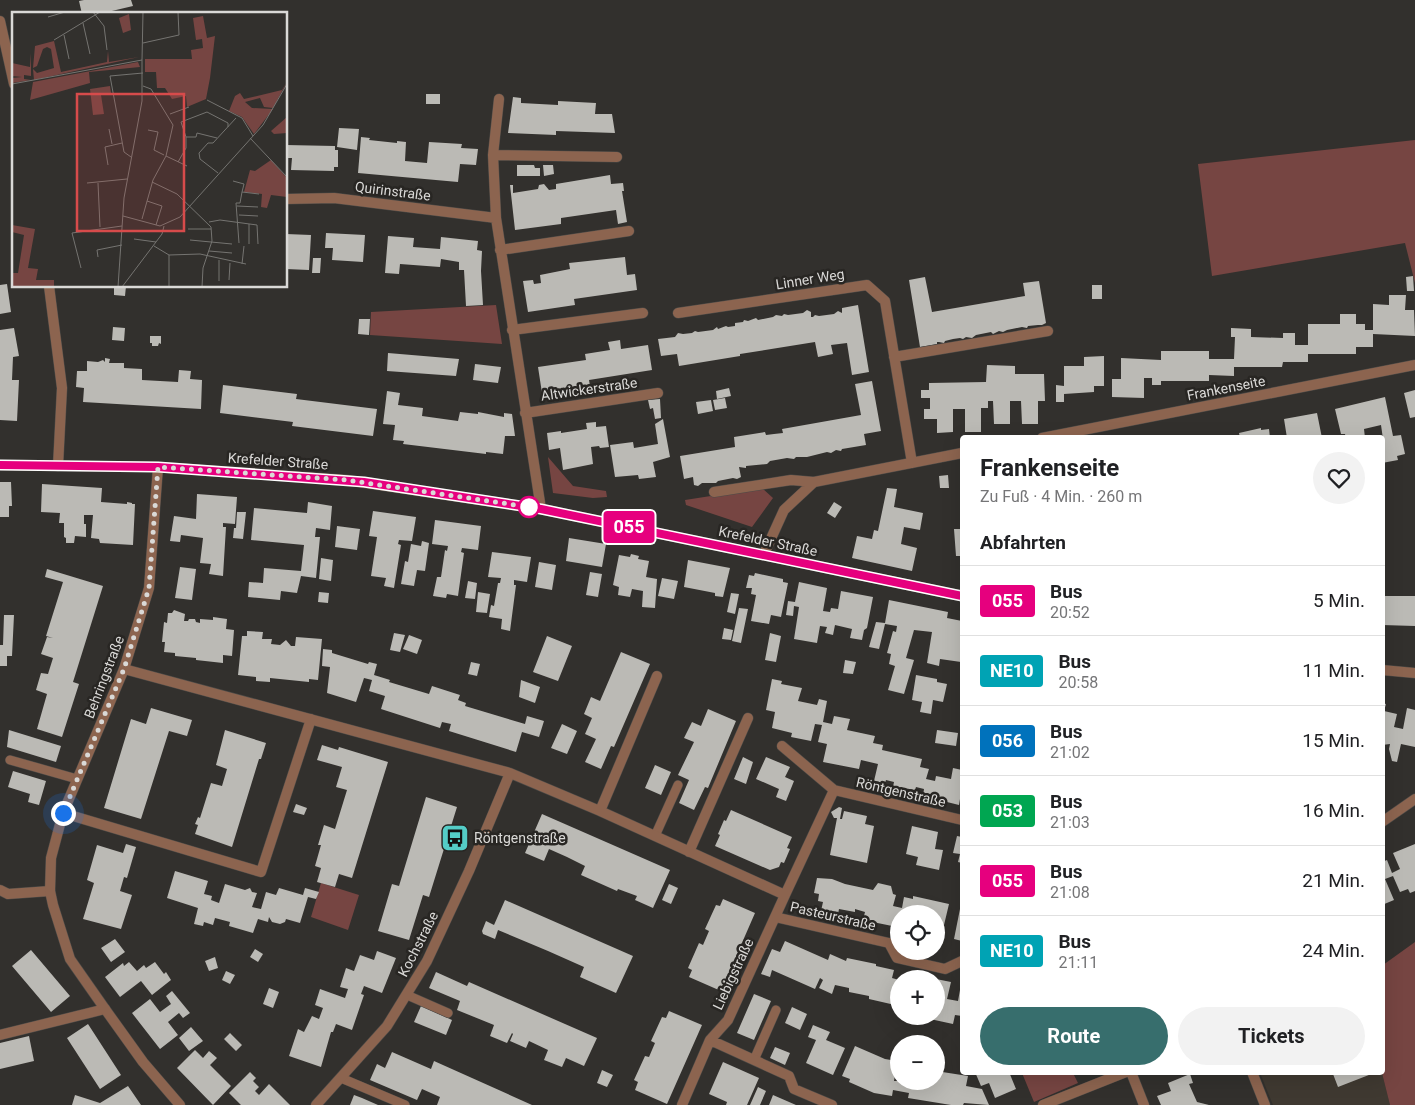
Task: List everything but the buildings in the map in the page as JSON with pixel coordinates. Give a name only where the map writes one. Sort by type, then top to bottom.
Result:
[{"type":"street","points":[[0,21],[12,75]]},
{"type":"street","name":"Altwickerstraße","points":[[499,99],[493,155],[496,218],[541,509]]},
{"type":"street","points":[[493,155],[617,157]]},
{"type":"street","name":"Quirinstraße","points":[[288,199],[334,198],[496,218]]},
{"type":"street","points":[[500,250],[629,232]]},
{"type":"street","name":"Linner Weg","points":[[678,313],[867,285],[884,301],[912,463]]},
{"type":"street","points":[[50,288],[62,388],[58,466]]},
{"type":"street","points":[[512,330],[642,312]]},
{"type":"street","points":[[894,357],[1048,331]]},
{"type":"street","name":"Frankenseite","points":[[1057,435],[1415,365]]},
{"type":"street","name":"Altwickerstraße","points":[[525,413],[658,393]]},
{"type":"street","points":[[714,492],[791,480],[814,482],[960,453]]},
{"type":"street","name":"Krefelder Straße","points":[[0,465],[158,467],[346,480],[541,509],[960,596]]},
{"type":"street","name":"Behringstraße","points":[[158,467],[149,588],[124,669],[63,813],[51,858],[50,891],[52,905],[70,958],[143,1062],[180,1105]]},
{"type":"street","points":[[764,554],[784,510],[814,482]]},
{"type":"street","points":[[124,669],[510,773],[600,811],[785,895]]},
{"type":"street","points":[[1385,670],[1415,673]]},
{"type":"street","points":[[600,811],[657,676]]},
{"type":"street","points":[[690,852],[748,718]]},
{"type":"street","points":[[63,813],[260,872],[311,719]]},
{"type":"street","name":"Röntgenstraße","points":[[782,746],[834,790],[960,820]]},
{"type":"street","name":"Kochstraße","points":[[316,1105],[387,1026],[407,995],[432,952],[510,773]]},
{"type":"street","points":[[774,917],[834,790]]},
{"type":"street","points":[[1385,820],[1415,799]]},
{"type":"street","points":[[0,890],[8,894],[50,891]]},
{"type":"street","name":"Pasteurstraße","points":[[774,917],[889,943],[897,958],[945,969],[960,962]]},
{"type":"street","name":"Liebigstraße","points":[[682,1105],[710,1040],[728,1020],[774,917]]},
{"type":"street","points":[[0,1035],[104,1009]]},
{"type":"street","points":[[710,1040],[789,1076],[794,1089],[832,1105]]},
{"type":"street","points":[[1043,1105],[1118,1075]]},
{"type":"street","points":[[1132,1075],[1144,1105]]},
{"type":"street","points":[[1253,1075],[1265,1105]]},
{"type":"lane","points":[[10,760],[77,779]]},
{"type":"lane","points":[[655,836],[678,785]]},
{"type":"lane","points":[[407,995],[448,1013]]},
{"type":"lane","points":[[754,1060],[776,1010]]},
{"type":"lane","points":[[341,1078],[405,1105]]},
{"type":"shaded area","points":[[1415,140],[1415,283],[1405,243],[1212,276],[1198,164]]},
{"type":"shaded area","points":[[496,305],[502,344],[370,335],[371,312]]},
{"type":"shaded area","points":[[548,457],[573,486],[606,491],[607,497],[593,498],[553,493]]},
{"type":"shaded area","points":[[762,488],[773,498],[752,527],[686,505],[685,500]]},
{"type":"shaded area","points":[[321,883],[359,895],[348,930],[311,917]]},
{"type":"shaded area","points":[[1415,942],[1415,1105],[1390,1105],[1382,1075],[1385,1075],[1385,964]]},
{"type":"shaded area","points":[[1023,1075],[1074,1075],[1078,1083],[1034,1102]]},
{"type":"shaded area","points":[[1261,1075],[1382,1075],[1390,1105],[1273,1105]]},
{"type":"bus line","name":"055","points":[[0,465],[158,467],[364,482],[541,509],[960,596]]},
{"type":"place","name":"Röntgenstraße","points":[[455,838]]},
{"type":"route","points":[[63,813],[124,669],[149,588],[158,467],[346,480],[529,507]]}]
